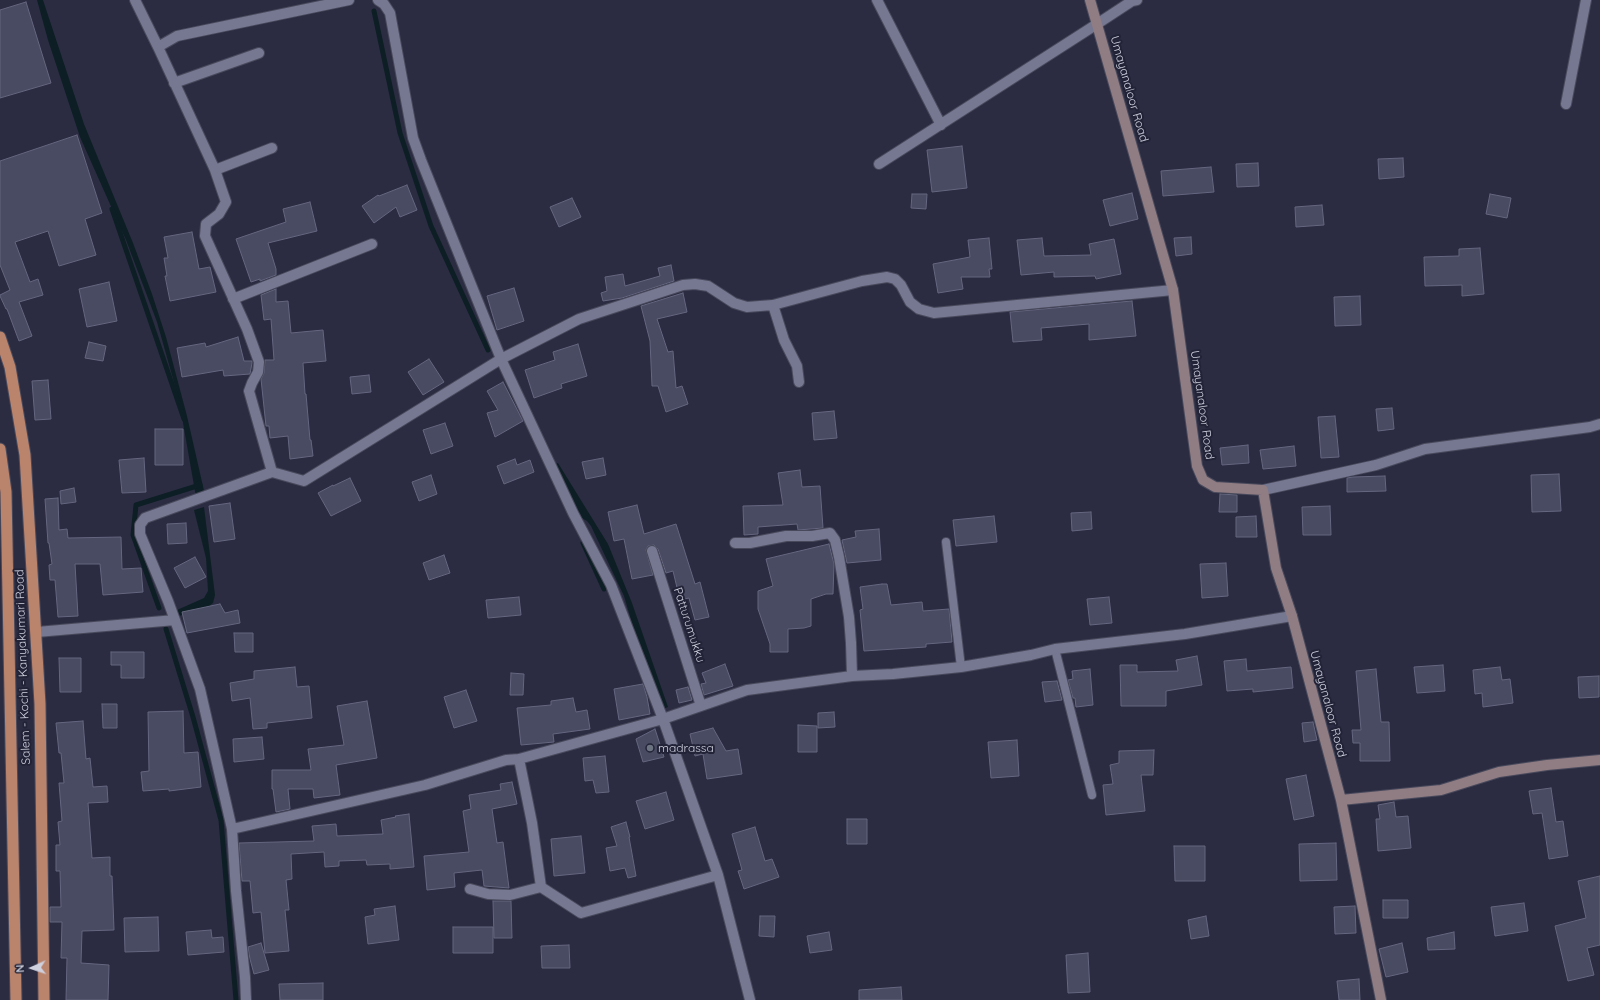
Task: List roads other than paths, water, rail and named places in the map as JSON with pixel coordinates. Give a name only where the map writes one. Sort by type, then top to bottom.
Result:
[{"type":"highway","name":"Salem - Kochi - Kanyakumari Road","points":[[0,337],[10,367],[25,456],[40,704],[44,1000]]},
{"type":"highway","points":[[0,449],[6,492],[16,1000]]},
{"type":"main road","name":"Umayanaloor Road","points":[[1090,0],[1173,290],[1198,466],[1204,480],[1216,487],[1263,490],[1276,568],[1292,616],[1341,800],[1382,1000]]},
{"type":"main road","points":[[1341,800],[1441,790],[1499,772],[1547,765],[1600,760]]},
{"type":"street","points":[[135,0],[214,170],[226,202],[219,214],[206,224],[205,236],[247,328],[259,362],[258,372],[249,391],[272,472]]},
{"type":"street","points":[[158,47],[177,36],[349,0]]},
{"type":"street","points":[[378,0],[384,4],[390,13],[413,138],[501,359],[574,513],[611,585],[663,719],[718,875],[750,1000]]},
{"type":"street","points":[[877,0],[941,125]]},
{"type":"street","points":[[879,164],[1132,1],[1137,0]]},
{"type":"street","points":[[1566,104],[1586,0]]},
{"type":"street","points":[[174,83],[259,52]]},
{"type":"street","points":[[214,170],[272,148]]},
{"type":"street","points":[[233,299],[372,244]]},
{"type":"street","points":[[246,1000],[232,829],[200,689],[175,620],[140,534],[140,525],[145,518],[272,472],[304,481],[501,359],[579,319],[683,285],[695,284],[708,286],[734,303],[747,307],[773,305],[862,281],[886,277],[895,279],[910,302],[919,309],[934,313],[1173,290]]},
{"type":"street","points":[[773,305],[784,340],[797,366],[799,382]]},
{"type":"street","points":[[1263,490],[1376,465],[1425,449],[1600,424]]},
{"type":"street","points":[[735,543],[750,543],[786,536],[812,536],[830,533],[835,540],[839,557],[849,617],[852,676]]},
{"type":"street","name":"Patturumukku","points":[[652,551],[701,706]]},
{"type":"street","points":[[232,829],[426,786],[506,760],[519,759],[663,719],[747,690],[852,676],[893,674],[961,667],[1032,655],[1055,649],[1186,634],[1292,616]]},
{"type":"street","points":[[36,632],[175,620]]},
{"type":"street","points":[[519,759],[532,823],[541,887]]},
{"type":"street","points":[[470,889],[488,894],[510,895],[541,887],[581,912],[718,875]]},
{"type":"lane","points":[[946,542],[961,667]]},
{"type":"lane","points":[[1055,649],[1092,795]]},
{"type":"water","points":[[37,0],[43,0],[84,124],[133,243],[152,294],[166,337],[187,416],[205,495],[196,497],[179,400],[157,322],[126,240],[80,137],[48,40]]},
{"type":"water","points":[[558,463],[608,544],[632,603],[668,707],[663,709],[635,633],[624,596],[591,526],[587,521],[580,517],[552,465]]},
{"type":"water","points":[[204,507],[215,595],[213,603],[208,607],[179,616],[177,610],[204,598],[208,591],[206,558],[194,510]]},
{"type":"waterway","points":[[374,11],[400,133],[431,226],[488,350]]},
{"type":"waterway","points":[[112,209],[184,419]]},
{"type":"waterway","points":[[159,608],[133,535],[136,505],[200,485],[199,483]]},
{"type":"waterway","points":[[583,543],[604,589]]},
{"type":"waterway","points":[[166,629],[193,717],[221,820],[236,1000]]},
{"type":"place","name":"madrassa","points":[[650,748]]}]
